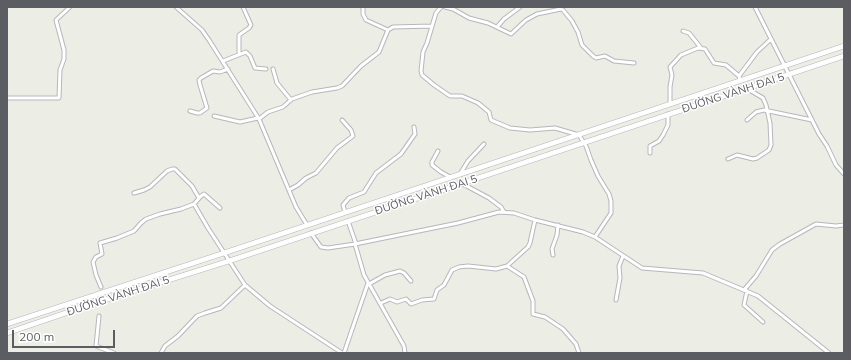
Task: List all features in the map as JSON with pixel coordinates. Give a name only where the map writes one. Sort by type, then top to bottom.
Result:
[{"type":"main road","name":"ĐƯỜNG VÀNH ĐAI 5","points":[[7,324],[578,135],[670,104],[739,78],[784,66],[844,46]]},
{"type":"main road","name":"ĐƯỜNG VÀNH ĐAI 5","points":[[7,333],[95,303],[229,261],[348,220],[844,56]]},
{"type":"main road","points":[[93,296],[95,303]]},
{"type":"street","points":[[7,98],[59,98],[60,70],[64,59],[64,50],[56,20],[70,7]]},
{"type":"street","points":[[176,7],[206,35],[258,118],[296,207],[306,225]]},
{"type":"street","points":[[239,54],[239,35],[251,25],[243,7]]},
{"type":"street","points":[[363,7],[363,14],[366,20],[388,30]]},
{"type":"street","points":[[441,7],[436,13],[423,52],[420,71],[422,75],[450,96],[462,96],[478,103],[489,112],[491,120],[510,128],[530,130],[554,128],[578,135],[588,150],[598,176],[610,194],[611,213],[595,237]]},
{"type":"street","points":[[445,7],[511,34],[526,20],[537,14],[562,8],[578,32],[582,45],[593,56],[596,58],[605,56],[614,61],[634,63]]},
{"type":"street","points":[[497,27],[504,19],[520,7]]},
{"type":"street","points":[[755,7],[812,120],[836,165],[844,174]]},
{"type":"street","points":[[214,116],[240,122],[258,118],[268,112],[283,107],[291,100],[312,92],[342,86],[361,66],[379,52],[388,30],[396,26],[432,26]]},
{"type":"street","points":[[683,31],[692,35],[714,63],[724,64],[739,78],[757,52],[771,39]]},
{"type":"street","points":[[670,104],[672,77],[670,67],[681,55],[701,48]]},
{"type":"street","points":[[223,60],[246,52],[255,68],[266,69]]},
{"type":"street","points":[[190,111],[200,113],[208,108],[199,80],[213,71],[220,72],[228,69]]},
{"type":"street","points":[[273,69],[277,83],[291,100]]},
{"type":"street","points":[[728,159],[737,155],[753,159],[769,150],[770,132],[767,111],[763,98],[746,88]]},
{"type":"street","points":[[747,120],[756,112],[764,110],[812,120]]},
{"type":"street","points":[[650,153],[650,146],[659,141],[668,125],[668,114]]},
{"type":"street","points":[[289,190],[316,173],[337,148],[353,136],[342,120]]},
{"type":"street","points":[[345,212],[343,205],[349,198],[364,192],[378,171],[401,154],[415,134],[414,127]]},
{"type":"street","points":[[460,174],[468,160],[484,144]]},
{"type":"street","points":[[438,151],[432,164],[441,172],[450,177]]},
{"type":"street","points":[[134,193],[150,187],[167,172],[175,169],[192,186],[199,198]]},
{"type":"street","points":[[460,183],[489,198],[501,206],[504,212]]},
{"type":"street","points":[[101,287],[93,262],[96,256],[102,254],[100,243],[134,231],[140,223],[146,219],[194,204],[203,195],[206,195],[220,208]]},
{"type":"street","points":[[194,204],[229,261],[246,285],[270,306],[343,353],[369,284],[385,275],[397,271],[402,272],[411,281]]},
{"type":"street","points":[[311,233],[319,245],[324,248],[355,244],[504,212],[514,213],[534,220],[578,230],[595,237],[642,268],[699,272],[746,290],[762,298],[829,353]]},
{"type":"street","points":[[348,220],[362,270],[404,346],[405,353]]},
{"type":"street","points":[[381,304],[390,299],[397,302],[406,299],[411,304],[422,300],[434,299],[437,290],[444,285],[452,270],[459,267],[468,266],[496,269],[507,266],[528,247],[534,220]]},
{"type":"street","points":[[763,322],[744,305],[746,290],[772,250],[816,224],[836,226],[844,225]]},
{"type":"street","points":[[553,255],[552,249],[557,235],[558,225]]},
{"type":"street","points":[[616,300],[620,278],[619,266],[623,256]]},
{"type":"street","points":[[507,266],[524,277],[533,301],[533,314],[545,317],[563,329],[576,344],[579,353]]},
{"type":"street","points":[[161,353],[165,346],[178,336],[197,316],[221,308],[246,285]]},
{"type":"street","points":[[99,316],[96,346],[114,353]]}]
